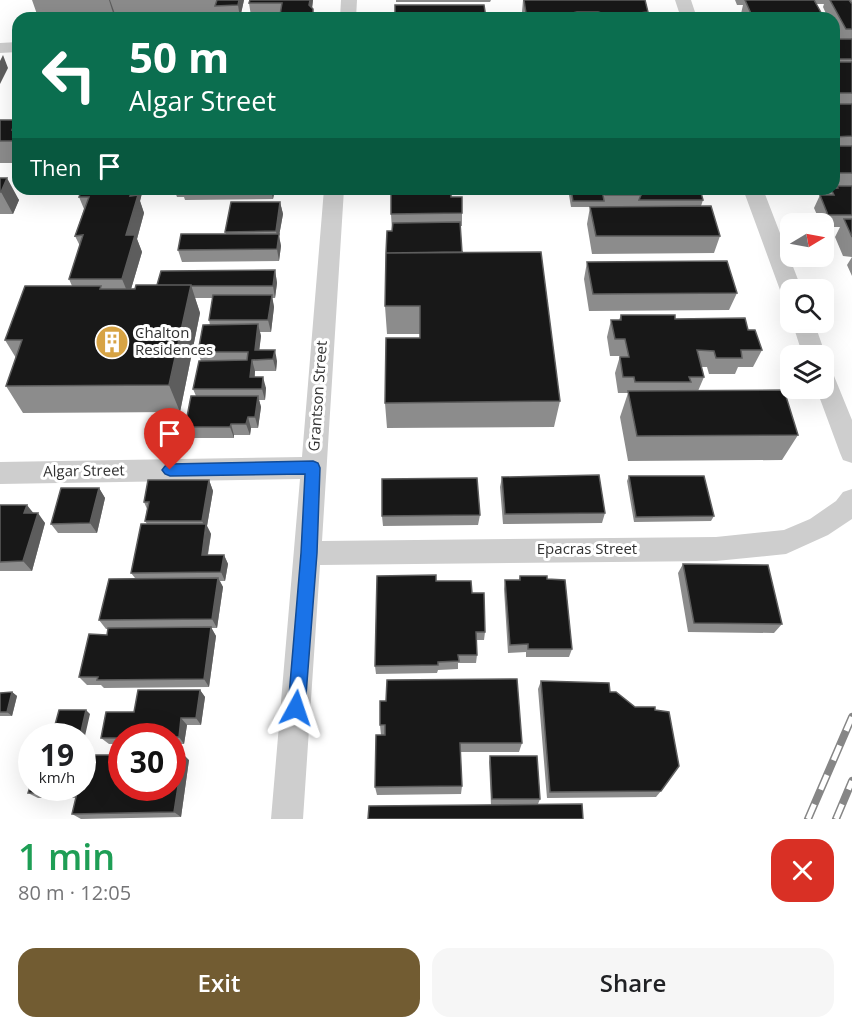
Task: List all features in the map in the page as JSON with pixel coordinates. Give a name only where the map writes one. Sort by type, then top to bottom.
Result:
[{"type":"street","name":"Grantson Street","points":[[287,819],[309,553],[313,468],[334,195]]},
{"type":"street","points":[[755,195],[787,279]]},
{"type":"street","points":[[832,399],[852,453]]},
{"type":"street","name":"Algar Street","points":[[0,473],[313,468]]},
{"type":"street","name":"Epacras Street","points":[[309,553],[716,549],[786,542],[819,526],[845,509],[852,500]]},
{"type":"building","points":[[217,0],[239,0],[238,5],[215,6]]},
{"type":"building","points":[[250,0],[310,0],[309,5],[313,12],[280,12],[282,3],[249,3]]},
{"type":"building","points":[[524,0],[645,0],[648,12],[577,12],[526,12]]},
{"type":"building","points":[[745,0],[814,0],[821,12],[750,12]]},
{"type":"building","points":[[830,0],[849,0],[852,4],[852,29],[846,29],[840,18],[840,12],[837,12]]},
{"type":"building","points":[[395,5],[484,5],[485,12],[395,12]]},
{"type":"building","points":[[840,39],[852,39],[852,59],[840,59]]},
{"type":"building","points":[[840,62],[852,62],[852,93],[840,93]]},
{"type":"building","points":[[840,104],[852,104],[852,136],[840,137]]},
{"type":"building","points":[[0,120],[12,120],[12,141],[0,141]]},
{"type":"building","points":[[840,146],[852,146],[852,173],[840,173]]},
{"type":"building","points":[[0,178],[7,178],[1,192],[0,192]]},
{"type":"building","points":[[840,186],[852,186],[852,215],[827,213],[820,195],[840,195]]},
{"type":"building","points":[[80,195],[138,195],[126,235],[135,235],[122,279],[69,279],[83,235],[75,236],[89,197],[79,197]]},
{"type":"building","points":[[391,195],[462,197],[462,213],[391,214]]},
{"type":"building","points":[[572,195],[603,195],[604,201],[573,201]]},
{"type":"building","points":[[641,195],[702,195],[703,200],[639,200]]},
{"type":"building","points":[[231,202],[280,202],[276,231],[225,232]]},
{"type":"building","points":[[711,206],[720,236],[596,236],[590,207]]},
{"type":"building","points":[[844,219],[852,219],[852,237]]},
{"type":"building","points":[[460,222],[462,252],[386,253],[387,231],[392,231],[393,223]]},
{"type":"building","points":[[181,234],[279,234],[277,249],[178,250]]},
{"type":"building","points":[[541,252],[560,401],[385,403],[386,338],[420,338],[420,306],[385,306],[386,253]]},
{"type":"building","points":[[727,261],[737,293],[593,294],[587,262]]},
{"type":"building","points":[[275,270],[273,286],[157,285],[161,271]]},
{"type":"building","name":"Chalton Residences","points":[[136,285],[191,285],[169,385],[6,386],[22,340],[5,340],[25,286],[101,286],[100,289],[135,289]]},
{"type":"building","points":[[213,295],[272,295],[268,320],[209,320]]},
{"type":"building","points":[[621,315],[675,315],[675,319],[745,318],[748,330],[755,330],[762,350],[741,350],[742,358],[716,358],[714,351],[697,350],[704,377],[689,377],[691,382],[635,382],[634,377],[623,377],[620,357],[629,357],[625,339],[615,339],[611,320],[621,320]]},
{"type":"building","points":[[258,324],[255,350],[275,350],[273,359],[252,360],[250,377],[263,377],[262,389],[193,389],[199,361],[247,360],[248,352],[198,352],[203,325]]},
{"type":"building","points":[[780,390],[780,399],[787,399],[798,435],[637,436],[628,391]]},
{"type":"building","points":[[191,396],[258,396],[255,417],[248,417],[246,424],[231,424],[230,427],[185,427]]},
{"type":"building","points":[[599,475],[605,513],[505,514],[502,477]]},
{"type":"building","points":[[629,476],[704,476],[714,516],[636,517]]},
{"type":"building","points":[[477,478],[480,515],[382,516],[382,479]]},
{"type":"building","points":[[148,480],[209,480],[202,521],[145,521],[149,502],[144,502]]},
{"type":"building","points":[[61,488],[99,488],[90,523],[51,524]]},
{"type":"building","points":[[0,505],[27,505],[24,513],[38,513],[23,561],[0,562]]},
{"type":"building","points":[[141,524],[206,524],[202,555],[224,555],[221,572],[131,573]]},
{"type":"building","points":[[683,564],[768,565],[782,624],[694,623]]},
{"type":"building","points":[[436,575],[436,581],[471,581],[472,593],[484,593],[485,632],[476,632],[477,655],[458,655],[459,661],[438,662],[438,665],[375,666],[377,576]]},
{"type":"building","points":[[520,576],[547,576],[547,579],[565,580],[572,649],[528,649],[528,644],[510,645],[505,580],[520,580]]},
{"type":"building","points":[[218,578],[212,619],[99,620],[109,579]]},
{"type":"building","points":[[211,627],[204,679],[97,680],[98,677],[79,677],[89,634],[107,635],[108,628]]},
{"type":"building","points":[[517,679],[522,743],[460,743],[462,786],[375,787],[376,735],[385,735],[385,725],[380,725],[380,701],[386,701],[387,680]]},
{"type":"building","points":[[541,681],[609,683],[610,692],[616,692],[635,707],[655,707],[655,710],[669,712],[679,766],[661,791],[550,792]]},
{"type":"building","points":[[138,690],[200,690],[196,718],[181,718],[180,723],[108,723],[108,738],[101,738],[106,712],[134,712]]},
{"type":"building","points":[[12,692],[7,712],[0,712],[0,693]]},
{"type":"building","points":[[59,710],[86,710],[83,723],[56,723]]},
{"type":"building","points":[[96,755],[108,755],[108,801],[176,801],[174,812],[72,814],[75,801],[96,801]]},
{"type":"building","points":[[490,756],[537,756],[540,799],[492,799]]},
{"type":"building","points":[[582,804],[583,819],[368,819],[369,806]]},
{"type":"railway","points":[[808,819],[852,717]]},
{"type":"railway","points":[[836,819],[852,781]]},
{"type":"place","name":"Chalton Residences","points":[[112,342]]},
{"type":"route","points":[[170,470],[313,468],[309,553],[296,708]]}]
